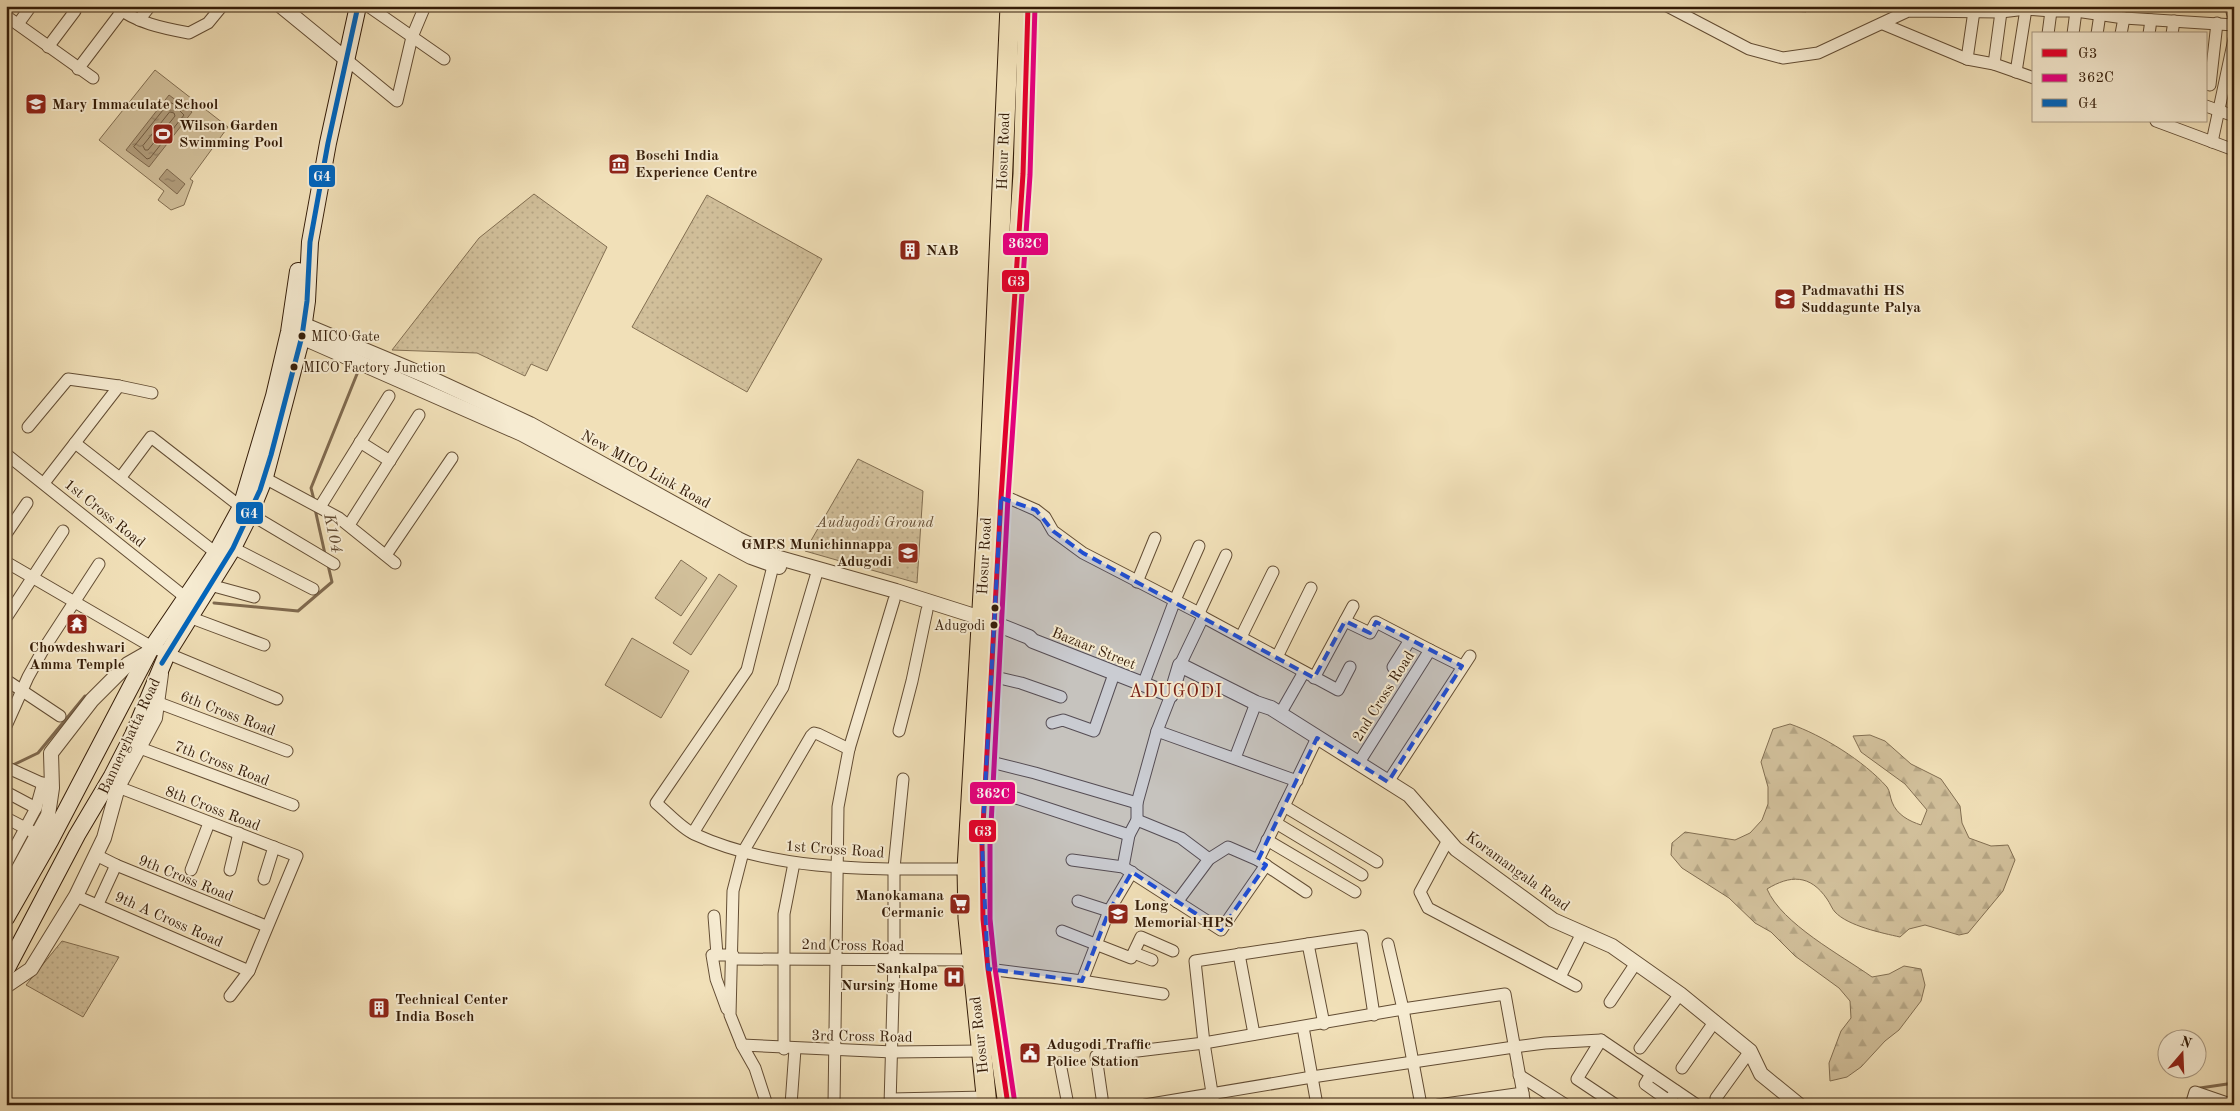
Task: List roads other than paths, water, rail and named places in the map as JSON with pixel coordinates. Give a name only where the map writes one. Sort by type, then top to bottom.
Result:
[{"type":"main road","name":"Bannerghatta Road","points":[[6,970],[77,835],[112,776],[132,735],[158,654],[189,618],[233,548],[259,475],[274,396],[297,328],[310,242],[310,218],[328,143],[343,57],[348,6]]},
{"type":"main road","name":"Bannerghatta Road","points":[[343,57],[358,6]]},
{"type":"main road","name":"Hosur Road","points":[[987,1101],[981,1051],[980,965],[991,676],[987,625],[1010,6]]},
{"type":"main road","name":"Hosur Road","points":[[1008,1105],[980,965],[968,918],[968,869],[987,625],[1001,498],[1022,184],[1028,6]]},
{"type":"main road","name":"Bannerghatta Road","points":[[6,918],[158,654],[185,597],[245,511]]},
{"type":"street","points":[[18,24],[32,6]]},
{"type":"street","points":[[139,20],[150,6]]},
{"type":"street","points":[[78,69],[118,9],[155,26],[188,34],[208,23],[222,6]]},
{"type":"street","points":[[280,6],[397,101],[412,37],[426,6]]},
{"type":"street","points":[[368,6],[444,59]]},
{"type":"street","points":[[1667,6],[1749,49],[1784,58],[1818,53],[1908,11],[2001,12],[2026,9],[2076,11],[2124,18],[2234,25]]},
{"type":"street","points":[[2230,6],[2234,17]]},
{"type":"street","points":[[2016,72],[2026,9]]},
{"type":"street","points":[[48,47],[75,11]]},
{"type":"street","points":[[2048,32],[2051,11]]},
{"type":"street","points":[[2073,32],[2076,11]]},
{"type":"street","points":[[1967,59],[1974,12]]},
{"type":"street","points":[[1994,64],[2001,12]]},
{"type":"street","points":[[2097,32],[2100,14]]},
{"type":"street","points":[[6,16],[93,78]]},
{"type":"street","points":[[2121,32],[2124,18]]},
{"type":"street","points":[[2149,32],[2152,20]]},
{"type":"street","points":[[2172,32],[2174,20]]},
{"type":"street","points":[[2191,32],[2192,21]]},
{"type":"street","points":[[2217,23],[2208,85],[2229,92]]},
{"type":"street","points":[[1883,24],[1967,59],[1994,64],[2032,77]]},
{"type":"street","points":[[2212,142],[2220,111],[2229,92],[2234,39]]},
{"type":"street","points":[[2208,107],[2234,116]]},
{"type":"street","points":[[2158,122],[2234,150]]},
{"type":"street","name":"New MICO Link Road","points":[[297,328],[424,375],[530,424],[738,539],[774,561],[987,625]]},
{"type":"street","points":[[28,427],[68,379],[152,393]]},
{"type":"street","points":[[44,483],[119,386]]},
{"type":"street","points":[[316,505],[360,442],[389,396]]},
{"type":"street","points":[[349,526],[419,416]]},
{"type":"street","points":[[121,477],[151,437],[245,511],[334,564]]},
{"type":"street","points":[[360,442],[390,461]]},
{"type":"street","points":[[76,443],[216,553]]},
{"type":"street","name":"1st Cross Road","points":[[6,454],[185,597]]},
{"type":"street","points":[[386,555],[452,458]]},
{"type":"street","points":[[259,475],[316,505],[349,526],[395,563]]},
{"type":"street","points":[[1001,498],[1010,499],[1036,510],[1045,517],[1053,531],[1083,554],[1175,600],[1338,690],[1350,667]]},
{"type":"street","points":[[6,534],[27,504]]},
{"type":"street","points":[[6,618],[63,531]]},
{"type":"street","points":[[1137,582],[1155,538]]},
{"type":"street","points":[[1143,685],[1175,600],[1199,546]]},
{"type":"street","points":[[233,548],[313,589]]},
{"type":"street","points":[[1082,981],[1108,911],[1128,869],[1129,835],[1137,820],[1137,803],[1157,731],[1171,695],[1180,664],[1226,555]]},
{"type":"street","name":"1st Cross Road","points":[[774,561],[747,670],[656,803],[692,833],[743,852],[794,863],[894,868],[968,869]]},
{"type":"street","points":[[6,562],[74,601],[158,654],[277,699]]},
{"type":"street","points":[[6,726],[43,650],[99,564]]},
{"type":"street","points":[[1241,637],[1273,572]]},
{"type":"street","points":[[692,833],[783,687],[817,573]]},
{"type":"street","name":"New MICO Link Road","points":[[817,573],[894,600],[987,625]]},
{"type":"street","points":[[210,584],[254,597]]},
{"type":"street","points":[[1277,657],[1312,588]]},
{"type":"street","points":[[834,1105],[839,866],[838,807],[849,749],[894,600]]},
{"type":"street","points":[[1280,714],[1309,675],[1353,606]]},
{"type":"street","points":[[899,731],[927,610]]},
{"type":"street","points":[[189,618],[264,645]]},
{"type":"street","points":[[1345,621],[1370,633],[1376,622],[1430,650]]},
{"type":"street","name":"Bazaar Street","points":[[987,625],[1171,695]]},
{"type":"street","points":[[1393,667],[1410,640]]},
{"type":"street","name":"2nd Cross Road","points":[[1358,764],[1430,650],[1462,666]]},
{"type":"street","points":[[6,986],[32,969],[76,896],[104,838],[118,787],[155,718],[159,703],[158,654]]},
{"type":"street","points":[[6,864],[15,850],[48,815],[47,786],[51,753],[92,700],[128,664],[158,654]]},
{"type":"street","points":[[1388,782],[1470,656]]},
{"type":"street","name":"Koramangala Road","points":[[1180,664],[1256,703],[1271,708],[1409,795],[1456,849],[1553,920],[1612,946],[1716,1021],[1750,1051],[1761,1074],[1800,1105]]},
{"type":"street","points":[[1052,723],[1063,720],[1094,731],[1114,674]]},
{"type":"street","points":[[991,676],[1027,685],[1061,697]]},
{"type":"street","points":[[6,680],[60,716]]},
{"type":"street","name":"6th Cross Road","points":[[159,703],[287,751]]},
{"type":"street","points":[[1235,758],[1256,703]]},
{"type":"street","points":[[1157,731],[1297,781]]},
{"type":"street","points":[[730,1015],[733,957],[733,891],[743,852],[814,733],[849,749]]},
{"type":"street","points":[[1072,860],[1128,869],[1221,930],[1262,863],[1267,840],[1317,738]]},
{"type":"street","name":"7th Cross Road","points":[[140,748],[293,805]]},
{"type":"street","points":[[987,761],[1035,772],[1137,803]]},
{"type":"street","points":[[6,767],[47,786]]},
{"type":"street","points":[[903,779],[894,868],[891,1102],[987,1101]]},
{"type":"street","points":[[32,832],[36,808],[47,786]]},
{"type":"street","name":"8th Cross Road","points":[[118,787],[297,856],[266,926]]},
{"type":"street","points":[[6,792],[36,808]]},
{"type":"street","points":[[1016,798],[1129,835]]},
{"type":"street","points":[[1284,806],[1377,862]]},
{"type":"street","points":[[6,818],[32,832]]},
{"type":"street","points":[[1137,820],[1181,838],[1209,859]]},
{"type":"street","points":[[191,870],[209,823]]},
{"type":"street","points":[[1276,823],[1362,874]]},
{"type":"street","points":[[230,870],[239,833]]},
{"type":"street","points":[[1267,840],[1355,892]]},
{"type":"street","points":[[1448,840],[1420,892],[1428,908],[1576,986]]},
{"type":"street","points":[[264,879],[274,847]]},
{"type":"street","points":[[1177,902],[1209,859],[1228,847],[1262,863],[1306,892]]},
{"type":"street","points":[[6,892],[15,850]]},
{"type":"street","name":"9th Cross Road","points":[[96,855],[116,865],[266,926]]},
{"type":"street","points":[[791,1105],[784,914],[794,863]]},
{"type":"street","points":[[98,904],[116,865]]},
{"type":"street","name":"9th A Cross Road","points":[[76,896],[249,971]]},
{"type":"street","points":[[1078,901],[1108,911]]},
{"type":"street","points":[[714,916],[717,955],[712,955],[716,979],[742,1045],[755,1068],[766,1105]]},
{"type":"street","points":[[230,996],[249,971],[266,926]]},
{"type":"street","points":[[1062,930],[1131,958],[1141,937],[1173,951]]},
{"type":"street","points":[[1560,977],[1582,933]]},
{"type":"street","points":[[1214,1099],[1204,1043],[1195,961],[1362,936],[1374,1015]]},
{"type":"street","points":[[1308,944],[1324,1024]]},
{"type":"street","points":[[1388,944],[1403,1009],[1421,1105]]},
{"type":"street","points":[[1134,953],[1152,960]]},
{"type":"street","points":[[1239,954],[1254,1034]]},
{"type":"street","name":"2nd Cross Road","points":[[717,955],[733,957],[836,958],[980,965],[1163,994]]},
{"type":"street","points":[[1610,1002],[1636,963]]},
{"type":"street","points":[[1103,1105],[1096,1056],[1204,1043],[1403,1009],[1505,994],[1524,1099],[1438,1105]]},
{"type":"street","points":[[1640,1048],[1680,994]]},
{"type":"street","points":[[1682,1068],[1716,1021]]},
{"type":"street","points":[[1303,1027],[1317,1105]]},
{"type":"street","points":[[1601,1040],[1577,1079],[1616,1105]]},
{"type":"street","points":[[1145,1105],[1214,1099],[1312,1077],[1514,1046],[1546,1042],[1601,1040],[1697,1105]]},
{"type":"street","name":"3rd Cross Road","points":[[742,1045],[790,1049],[892,1052],[981,1051]]},
{"type":"street","points":[[1716,1098],[1750,1051]]},
{"type":"street","points":[[1060,1063],[1068,1105]]},
{"type":"street","points":[[1520,1075],[1566,1105]]},
{"type":"street","points":[[2191,1105],[2195,1092],[2230,1105],[2234,1102]]},
{"type":"water","points":[[1759,6],[1811,6],[1806,12],[1770,9]]},
{"type":"water","points":[[169,95],[192,112],[149,167],[126,150]]},
{"type":"water","points":[[167,169],[185,184],[177,194],[159,179]]},
{"type":"waterway","name":"K104","points":[[314,500],[311,488],[359,369]]},
{"type":"waterway","name":"K104","points":[[315,509],[325,554]]},
{"type":"waterway","name":"K104","points":[[214,603],[298,611],[332,582],[328,565]]},
{"type":"waterway","name":"K104","points":[[11,766],[38,753],[85,696]]},
{"type":"waterway","points":[[2200,1088],[2234,1083]]},
{"type":"place","name":"Mary Immaculate School","points":[[36,104]]},
{"type":"place","name":"Wilson Garden Swimming Pool","points":[[163,134]]},
{"type":"place","name":"Boschi India Experience Centre","points":[[619,164]]},
{"type":"place","name":"NAB","points":[[910,250]]},
{"type":"place","name":"Padmavathi HS Suddagunte Palya","points":[[1785,299]]},
{"type":"place","name":"MICO Gate","points":[[302,336]]},
{"type":"place","name":"MICO Factory Junction","points":[[294,367]]},
{"type":"place","name":"GMPS Munichinnappa Adugodi","points":[[908,553]]},
{"type":"place","name":"Chowdeshwari Amma Temple","points":[[77,624]]},
{"type":"place","name":"Adugodi","points":[[994,625]]},
{"type":"place","name":"Manokamana Cermanic","points":[[960,904]]},
{"type":"place","name":"Long Memorial HPS","points":[[1118,914]]},
{"type":"place","name":"Sankalpa Nursing Home","points":[[954,977]]},
{"type":"place","name":"Technical Center India Bosch","points":[[379,1008]]},
{"type":"place","name":"Adugodi Traffic Police Station","points":[[1030,1053]]},
{"type":"district","name":"ADUGODI","points":[[1176,691]]},
{"type":"park label","name":"Audugodi Ground","points":[[875,522]]}]
